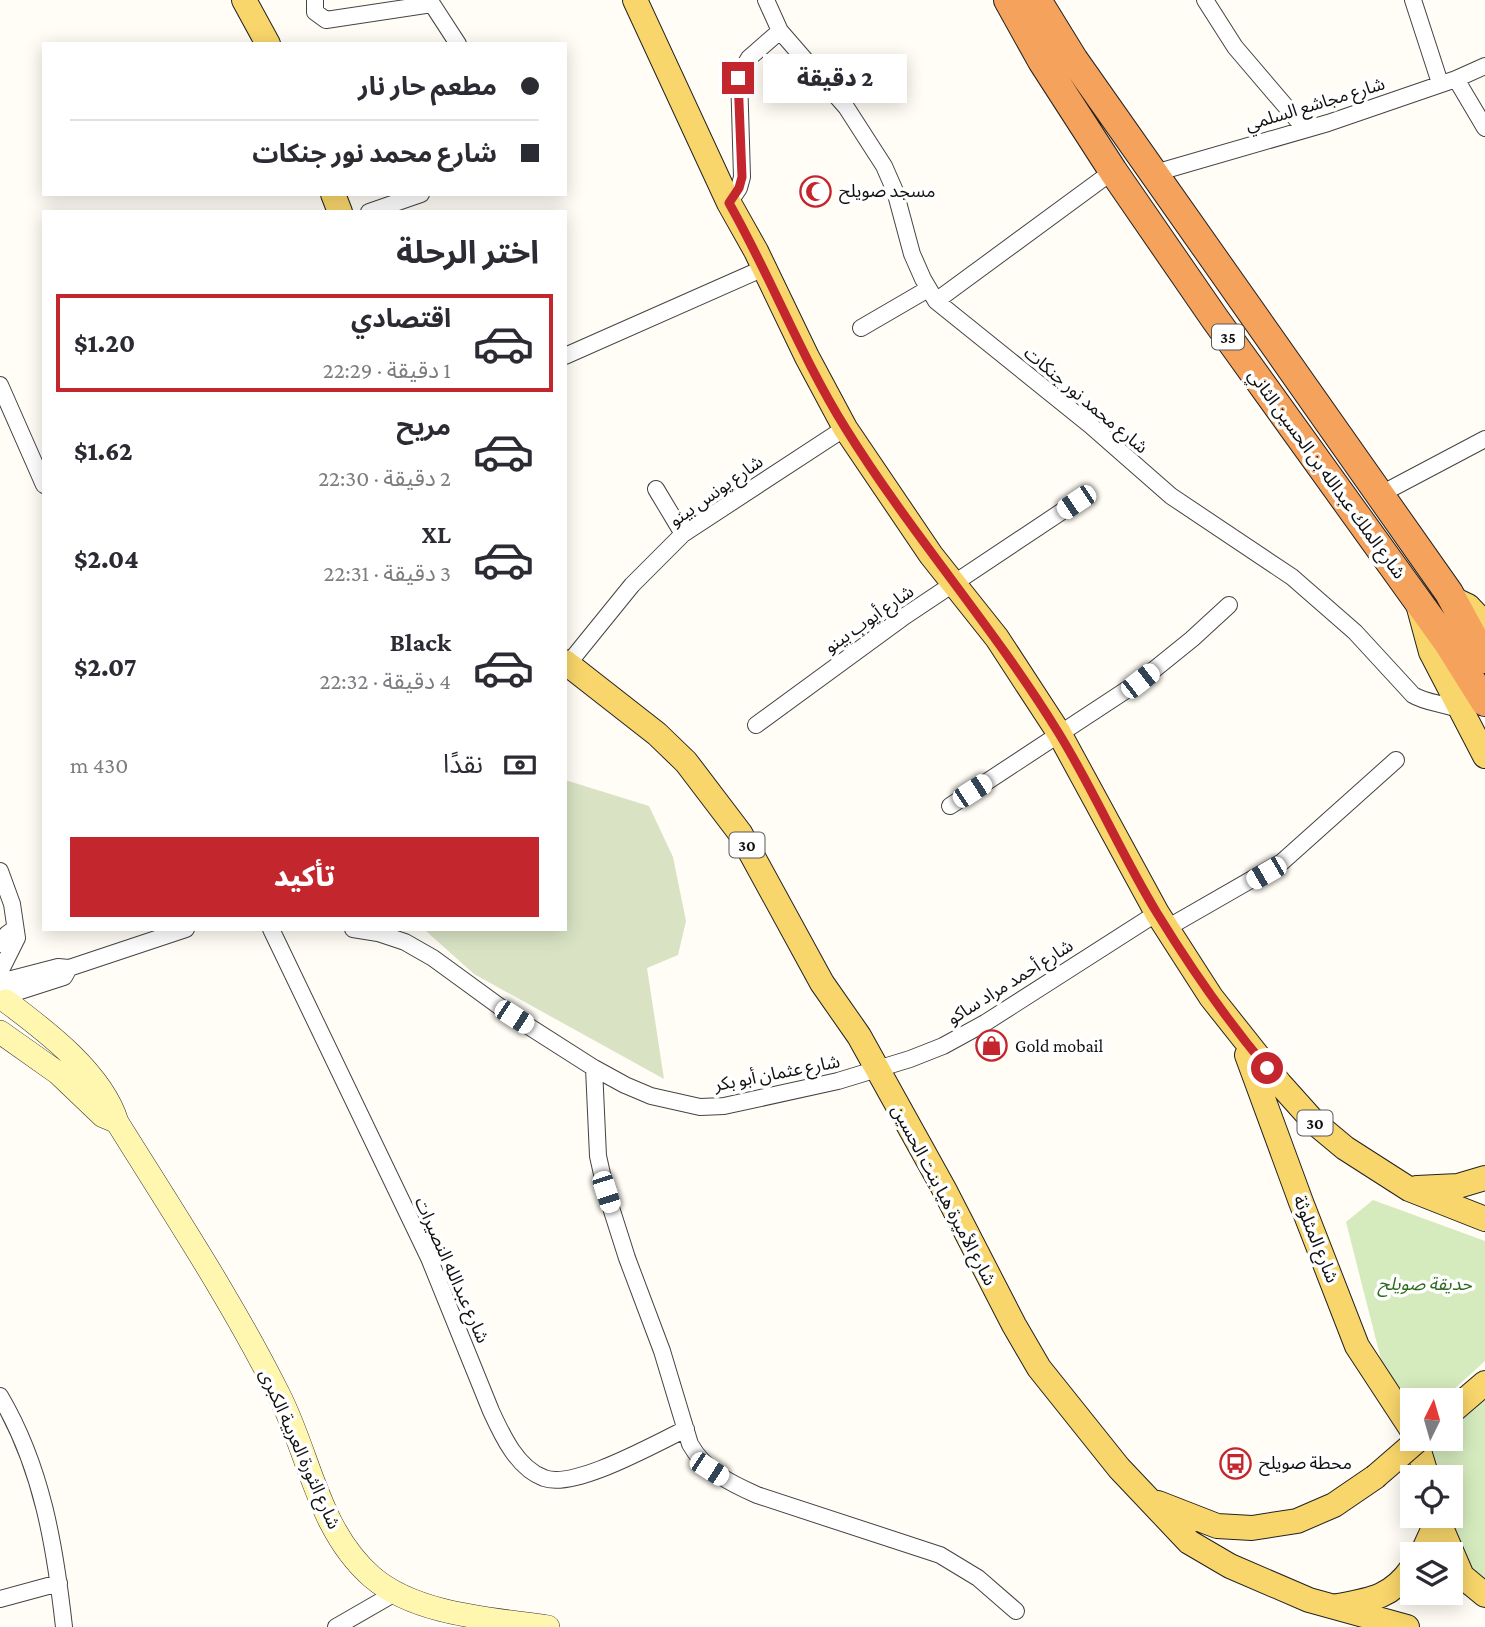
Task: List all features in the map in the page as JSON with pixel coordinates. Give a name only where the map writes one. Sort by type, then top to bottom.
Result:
[{"type":"highway","name":"شارع الملك عبدالله بن الحسين الثاني","points":[[1007,0],[1042,61],[1113,171],[1215,319],[1464,665],[1474,707]]},
{"type":"highway","name":"شارع الملك عبدالله بن الحسين الثاني","points":[[1038,0],[1074,61],[1155,173],[1265,335],[1381,494],[1451,598],[1485,659]]},
{"type":"main road","points":[[244,0],[267,42]]},
{"type":"main road","name":"30","points":[[635,0],[729,203],[845,428],[923,544],[997,638],[1059,733],[1162,921],[1211,997],[1241,1037],[1315,1123],[1363,1161],[1409,1189],[1485,1219]]},
{"type":"main road","points":[[1451,598],[1468,606],[1485,624]]},
{"type":"main road","name":"شارع الأميرة هيا بنت الحسين","points":[[567,664],[657,734],[686,762],[740,833],[822,983],[859,1036],[1039,1368],[1119,1468],[1189,1542],[1206,1552],[1259,1580],[1308,1600],[1407,1627]]},
{"type":"main road","points":[[1474,707],[1485,755]]},
{"type":"main road","name":"شارع المثلوثة","points":[[1241,1037],[1300,1202],[1357,1346],[1400,1412]]},
{"type":"main road","points":[[1409,1189],[1458,1186],[1485,1178]]},
{"type":"main road","points":[[1463,1401],[1485,1382]]},
{"type":"main road","points":[[1145,1496],[1186,1516],[1217,1526],[1252,1528],[1297,1521],[1334,1506],[1375,1477],[1404,1451]]},
{"type":"main road","points":[[1441,1528],[1462,1576],[1485,1595]]},
{"type":"main road","points":[[1331,1607],[1372,1599],[1393,1590],[1400,1582]]},
{"type":"street","points":[[314,0],[315,12],[326,20],[432,4],[457,42]]},
{"type":"street","name":"شارع محمد نور جنكات","points":[[766,0],[780,31],[832,89],[873,145],[895,191],[912,254],[932,295],[1090,425],[1171,496],[1292,577],[1355,632],[1413,695],[1424,701],[1474,707]]},
{"type":"street","points":[[1205,0],[1235,47],[1305,129]]},
{"type":"street","points":[[1413,0],[1448,81],[1485,128]]},
{"type":"street","points":[[729,203],[739,188],[742,177],[739,72],[752,54],[780,31]]},
{"type":"street","name":"شارع مجاشع السلمي","points":[[1155,173],[1328,123],[1485,66]]},
{"type":"street","points":[[861,328],[932,295],[1113,171]]},
{"type":"street","points":[[375,210],[415,196]]},
{"type":"street","points":[[567,355],[764,268]]},
{"type":"street","points":[[0,385],[42,480]]},
{"type":"street","name":"شارع يونس بينو","points":[[567,662],[632,586],[683,534],[845,428]]},
{"type":"street","points":[[1381,494],[1485,439]]},
{"type":"street","points":[[656,489],[683,534]]},
{"type":"street","name":"شارع أيوب بينو","points":[[756,724],[894,623],[1076,502]]},
{"type":"street","points":[[950,806],[1140,681],[1229,605]]},
{"type":"street","name":"شارع أحمد مراد ساكو","points":[[877,1070],[943,1046],[1162,921],[1282,862],[1396,760]]},
{"type":"street","points":[[0,871],[12,904],[17,938],[0,972]]},
{"type":"street","points":[[0,944],[14,929]]},
{"type":"street","points":[[2,996],[64,977],[69,968],[180,931]]},
{"type":"street","name":"شارع عبدالله النصيرات","points":[[272,931],[429,1258],[491,1411],[523,1465],[545,1479],[569,1480],[593,1472],[686,1429]]},
{"type":"street","name":"شارع عثمان أبو بكر","points":[[365,931],[407,935],[433,958],[514,1017],[594,1068],[650,1096],[700,1107],[724,1106],[838,1082],[877,1070]]},
{"type":"street","name":"شارع الثورة العربية الكبرى","points":[[2,996],[41,1027],[83,1068],[112,1106],[117,1122],[251,1342],[281,1399],[322,1504],[335,1531],[356,1561],[373,1578],[395,1593],[440,1608],[548,1627]]},
{"type":"street","name":"شارع الثورة العربية الكبرى","points":[[0,1032],[58,1073],[103,1116],[117,1122]]},
{"type":"street","points":[[594,1068],[597,1144],[606,1192],[697,1456],[709,1469],[734,1485],[784,1505],[952,1561],[978,1578],[1016,1611]]},
{"type":"street","points":[[0,1396],[26,1449],[43,1497],[53,1542],[64,1627]]},
{"type":"street","points":[[0,1599],[59,1583]]},
{"type":"street","points":[[337,1627],[395,1593]]},
{"type":"green space","points":[[567,781],[649,806],[673,857],[686,921],[678,955],[647,968],[664,1079],[474,974],[426,931],[567,931]]},
{"type":"green space","name":"حديقة صويلح","points":[[1373,1200],[1485,1241],[1485,1361],[1455,1388],[1400,1388],[1400,1434],[1346,1222]]},
{"type":"green space","points":[[1485,1396],[1485,1598],[1463,1595],[1463,1542],[1427,1542],[1421,1528],[1463,1528],[1463,1465],[1414,1465],[1428,1451],[1463,1451],[1463,1417]]},
{"type":"place","name":"مسجد صويلح","points":[[816,191]]},
{"type":"place","name":"Gold mobail","points":[[992,1046]]},
{"type":"place","name":"محطة صويلح","points":[[1236,1463]]},
{"type":"route","points":[[738,78],[742,177],[739,188],[729,203],[756,251],[827,395],[845,428],[931,555],[997,638],[1030,688],[1059,733],[1157,914],[1211,997],[1267,1068]]}]
